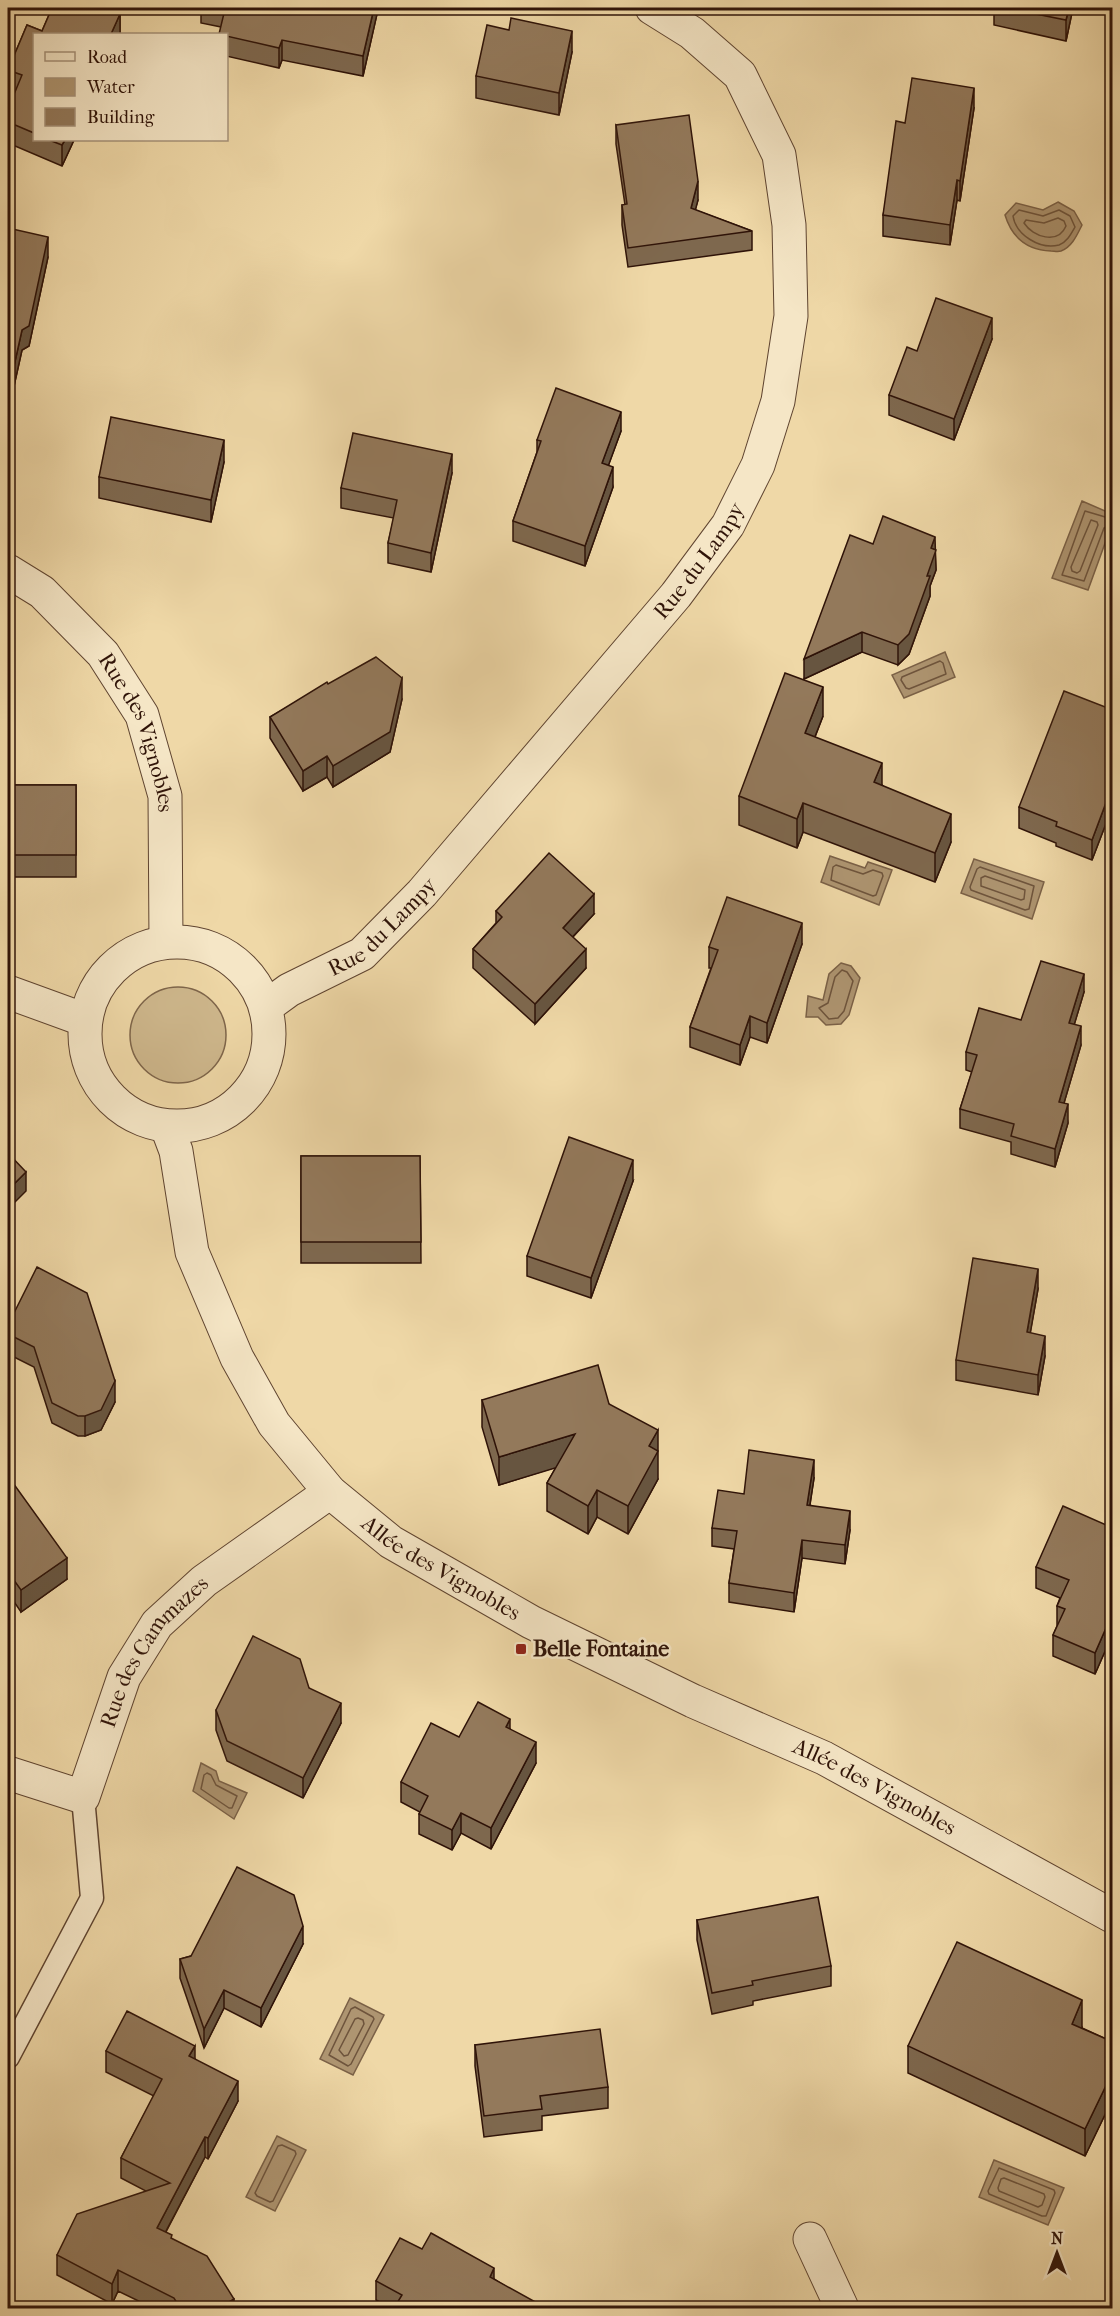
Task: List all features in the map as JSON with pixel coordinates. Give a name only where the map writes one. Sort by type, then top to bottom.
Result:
[{"type":"street","name":"Rue du Lampy","points":[[267,1006],[289,990],[362,954],[422,893],[676,595],[728,525],[758,465],[778,401],[791,316],[789,225],[779,155],[740,75],[692,33],[652,8]]},
{"type":"street","name":"Rue des Vignobles","points":[[8,571],[42,592],[103,654],[142,715],[165,796],[165,942]]},
{"type":"street","points":[[165,942],[198,943],[227,956],[251,978],[267,1006],[270,1037],[264,1067],[249,1093],[226,1114],[197,1125],[167,1127],[138,1119],[113,1102],[95,1078],[85,1050],[84,1020],[94,992],[112,968],[136,951],[165,942]]},
{"type":"street","points":[[8,992],[84,1020]]},
{"type":"street","name":"Allée des Vignobles","points":[[167,1127],[176,1151],[192,1252],[237,1358],[274,1424],[330,1492],[391,1542],[531,1622],[693,1701],[824,1758],[1113,1916]]},
{"type":"street","name":"Rue des Cammazes","points":[[83,1797],[124,1677],[157,1624],[204,1581],[330,1492]]},
{"type":"street","points":[[8,1773],[83,1797]]},
{"type":"street","points":[[810,2239],[842,2308]]},
{"type":"lane","points":[[8,2057],[92,1898],[83,1797]]},
{"type":"shaded area","points":[[178,987],[196,991],[212,1001],[222,1017],[226,1035],[222,1053],[212,1069],[196,1079],[178,1083],[160,1079],[144,1069],[134,1053],[130,1035],[134,1017],[144,1001],[160,991]]},
{"type":"water","points":[[1058,202],[1074,211],[1082,225],[1071,244],[1060,251],[1042,250],[1028,245],[1016,236],[1005,215],[1016,203],[1043,210]]},
{"type":"water","points":[[1082,501],[1112,514],[1112,524],[1088,590],[1052,578]]},
{"type":"water","points":[[945,652],[955,677],[904,698],[892,675]]},
{"type":"water","points":[[830,856],[865,868],[868,862],[892,870],[879,905],[821,882]]},
{"type":"water","points":[[974,859],[1044,882],[1032,919],[961,893]]},
{"type":"water","points":[[841,963],[851,966],[860,978],[849,1015],[841,1024],[826,1025],[818,1017],[806,1017],[808,996],[823,1000],[829,974]]},
{"type":"water","points":[[201,1763],[216,1771],[219,1781],[247,1793],[234,1819],[193,1791]]},
{"type":"water","points":[[350,1998],[384,2015],[353,2075],[320,2059]]},
{"type":"water","points":[[277,2136],[306,2150],[275,2211],[246,2197]]},
{"type":"water","points":[[994,2160],[1064,2188],[1048,2225],[979,2197]]},
{"type":"building","points":[[52,8],[105,8],[120,14],[111,33],[33,33],[33,133],[8,122],[8,109],[22,75],[8,70],[27,25],[42,31]]},
{"type":"building","points":[[220,8],[374,8],[363,56],[282,40],[279,48],[228,36],[228,33],[219,33],[225,9]]},
{"type":"building","points":[[1006,8],[1069,8],[1066,20]]},
{"type":"building","points":[[511,18],[572,31],[559,93],[476,76],[487,25],[509,30]]},
{"type":"building","points":[[912,78],[974,88],[960,181],[957,180],[950,225],[883,215],[896,121],[905,123]]},
{"type":"building","points":[[689,115],[698,181],[691,208],[752,231],[628,248],[622,205],[627,204],[616,125]]},
{"type":"building","points":[[52,141],[64,141],[62,145]]},
{"type":"building","points":[[8,228],[48,237],[29,326],[22,330],[12,375],[8,374]]},
{"type":"building","points":[[936,298],[992,318],[954,419],[889,395],[907,347],[917,351]]},
{"type":"building","points":[[556,388],[621,412],[602,463],[613,467],[585,546],[513,521],[541,441],[537,440]]},
{"type":"building","points":[[111,417],[224,440],[211,500],[99,477]]},
{"type":"building","points":[[353,433],[452,454],[431,553],[388,543],[397,500],[341,488]]},
{"type":"building","points":[[883,516],[935,537],[931,548],[936,550],[927,576],[930,576],[909,634],[898,645],[862,632],[804,659],[850,535],[873,544]]},
{"type":"building","points":[[376,657],[402,678],[390,732],[333,766],[327,756],[303,771],[270,717],[327,682],[328,684]]},
{"type":"building","points":[[785,673],[823,687],[805,733],[882,763],[874,782],[951,814],[935,853],[803,803],[797,819],[739,796]]},
{"type":"building","points":[[1064,691],[1113,710],[1113,793],[1110,792],[1092,840],[1056,826],[1057,822],[1019,807]]},
{"type":"building","points":[[8,785],[76,785],[76,855],[8,855]]},
{"type":"building","points":[[549,853],[594,894],[563,928],[586,949],[535,1004],[473,949],[502,917],[496,911]]},
{"type":"building","points":[[727,897],[802,923],[767,1023],[750,1016],[740,1045],[690,1027],[718,950],[709,947]]},
{"type":"building","points":[[1041,961],[1084,974],[1069,1023],[1081,1026],[1059,1102],[1068,1104],[1055,1149],[1011,1136],[1014,1124],[960,1109],[977,1055],[966,1052],[979,1008],[1021,1020]]},
{"type":"building","points":[[569,1137],[633,1160],[591,1278],[527,1256]]},
{"type":"building","points":[[8,1153],[26,1172],[8,1190]]},
{"type":"building","points":[[301,1156],[420,1156],[421,1242],[301,1242]]},
{"type":"building","points":[[973,1258],[1038,1269],[1027,1332],[1045,1336],[1038,1375],[956,1360]]},
{"type":"building","points":[[37,1267],[87,1293],[115,1381],[101,1410],[78,1416],[52,1403],[34,1347],[8,1334],[8,1325]]},
{"type":"building","points":[[598,1365],[609,1404],[658,1430],[649,1446],[658,1451],[628,1506],[597,1490],[588,1506],[547,1483],[575,1434],[499,1457],[482,1400]]},
{"type":"building","points":[[749,1450],[814,1460],[807,1505],[850,1511],[845,1545],[802,1540],[794,1593],[729,1583],[737,1531],[712,1528],[718,1490],[744,1494]]},
{"type":"building","points":[[8,1476],[67,1558],[21,1590],[8,1572]]},
{"type":"building","points":[[1063,1506],[1113,1528],[1113,1631],[1106,1628],[1095,1653],[1053,1635],[1065,1609],[1057,1606],[1069,1580],[1036,1567]]},
{"type":"building","points":[[253,1636],[300,1659],[309,1688],[341,1703],[303,1778],[227,1741],[216,1710]]},
{"type":"building","points":[[478,1702],[510,1719],[506,1727],[536,1742],[491,1828],[461,1813],[452,1830],[419,1814],[428,1796],[401,1782],[431,1723],[459,1737]]},
{"type":"building","points":[[237,1867],[294,1895],[303,1926],[261,2008],[224,1990],[204,2029],[180,1959],[191,1956]]},
{"type":"building","points":[[818,1897],[831,1966],[752,1981],[753,1985],[712,1993],[697,1920]]},
{"type":"building","points":[[957,1942],[1082,2000],[1072,2024],[1113,2042],[1113,2071],[1085,2129],[908,2046]]},
{"type":"building","points":[[127,2011],[195,2046],[189,2056],[238,2081],[208,2138],[205,2137],[157,2228],[172,2235],[171,2238],[207,2256],[234,2299],[219,2308],[180,2308],[174,2298],[118,2270],[112,2284],[57,2255],[77,2214],[170,2183],[121,2158],[162,2079],[106,2051]]},
{"type":"building","points":[[600,2029],[608,2087],[540,2096],[542,2109],[484,2116],[475,2045]]},
{"type":"building","points":[[431,2233],[494,2268],[490,2277],[539,2304],[536,2308],[394,2308],[402,2295],[376,2281],[400,2238],[422,2249]]},
{"type":"place","name":"Belle Fontaine","points":[[521,1649]]}]
